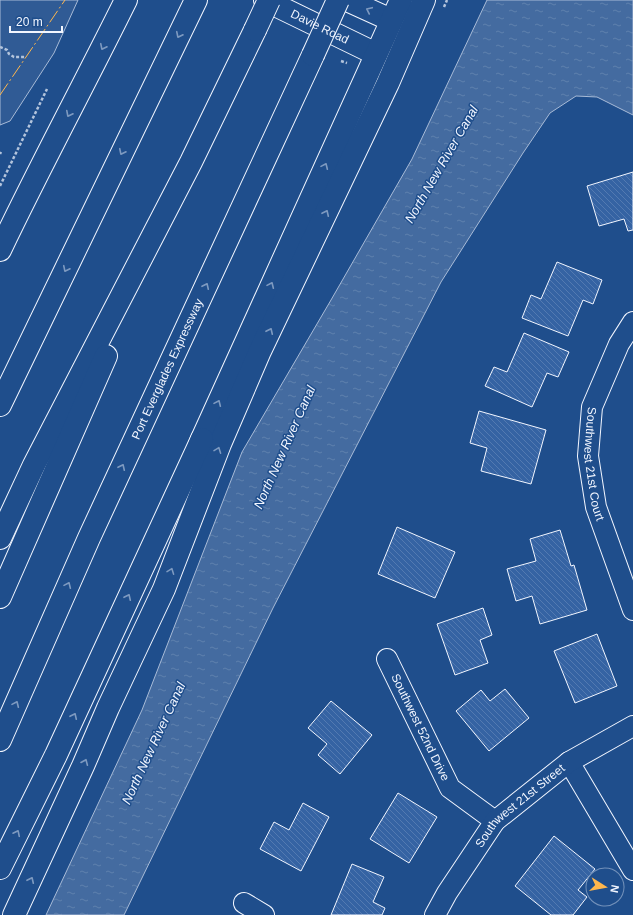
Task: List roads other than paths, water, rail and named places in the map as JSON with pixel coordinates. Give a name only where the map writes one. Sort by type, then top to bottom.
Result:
[{"type":"main road","points":[[0,250],[8,219],[87,79],[126,0]]},
{"type":"main road","points":[[0,405],[196,0]]},
{"type":"main road","name":"Davie Road","points":[[264,0],[376,54]]},
{"type":"main road","points":[[0,538],[38,458],[191,162],[269,0]]},
{"type":"main road","name":"Port Everglades Expressway","points":[[0,740],[89,538],[338,0]]},
{"type":"main road","points":[[347,0],[391,20]]},
{"type":"main road","points":[[0,868],[56,754],[202,439],[401,0]]},
{"type":"main road","points":[[14,915],[164,589],[220,444],[260,351],[388,83],[424,0]]},
{"type":"main road","points":[[0,597],[191,162]]},
{"type":"main road","points":[[108,708],[202,439]]},
{"type":"street","name":"Southwest 21st Court","points":[[633,322],[619,344],[592,407],[588,456],[596,507],[633,610]]},
{"type":"street","name":"Southwest 52nd Drive","points":[[388,659],[450,788],[495,821]]},
{"type":"street","name":"Southwest 21st Street","points":[[435,915],[495,821],[569,762],[633,726]]},
{"type":"street","points":[[569,762],[633,870]]},
{"type":"street","points":[[244,903],[264,915]]},
{"type":"water","name":"North New River Canal","points":[[487,0],[633,0],[633,115],[597,97],[576,96],[550,113],[441,282],[273,608],[124,915],[46,915],[142,710],[242,452],[412,159]]}]
